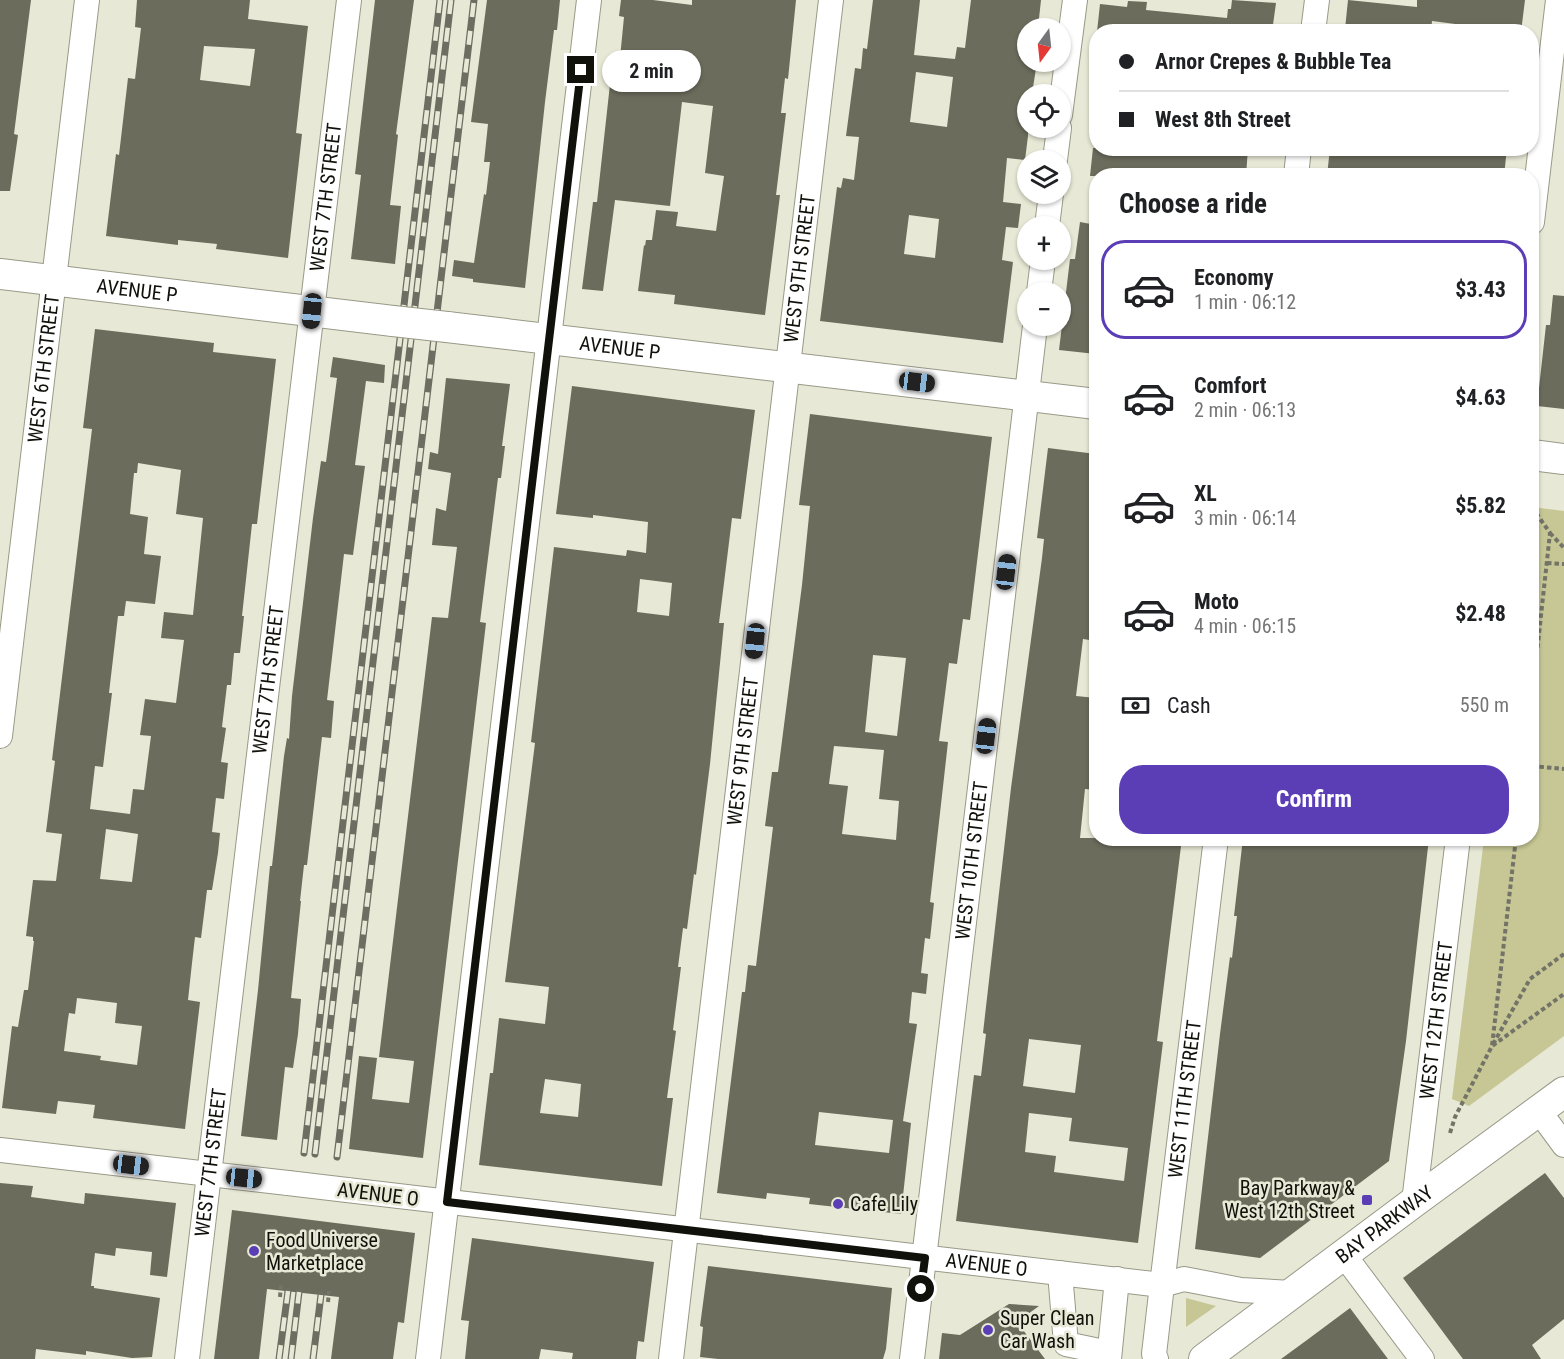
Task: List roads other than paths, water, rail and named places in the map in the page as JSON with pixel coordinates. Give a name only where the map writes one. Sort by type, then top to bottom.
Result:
[{"type":"main road","name":"AVENUE P","points":[[0,274],[1089,403]]},
{"type":"main road","points":[[1539,456],[1564,459]]},
{"type":"main road","name":"BAY PARKWAY","points":[[1204,1359],[1564,1092]]},
{"type":"street","name":"WEST 6TH STREET","points":[[0,736],[87,0]]},
{"type":"street","name":"WEST 7TH STREET","points":[[187,1359],[349,0]]},
{"type":"street","points":[[428,1359],[590,0]]},
{"type":"street","name":"WEST 9TH STREET","points":[[671,1359],[831,0]]},
{"type":"street","points":[[1064,84],[1074,0]]},
{"type":"street","points":[[1314,24],[1317,0]]},
{"type":"street","points":[[1539,169],[1560,9]]},
{"type":"street","name":"WEST 10TH STREET","points":[[912,1359],[1034,336]]},
{"type":"street","name":"WEST 11TH STREET","points":[[1156,1359],[1154,1353],[1215,846]]},
{"type":"street","name":"WEST 12TH STREET","points":[[1414,1202],[1457,846]]},
{"type":"street","points":[[1539,1111],[1564,1145]]},
{"type":"street","name":"AVENUE O","points":[[0,1150],[1162,1285],[1184,1279],[1241,1290],[1292,1293]]},
{"type":"street","points":[[1344,1255],[1422,1359]]},
{"type":"street","points":[[1060,1273],[1064,1352],[1109,1356],[1117,1280]]},
{"type":"railway","points":[[304,1153],[440,0]]},
{"type":"railway","points":[[315,1154],[451,0]]},
{"type":"railway","points":[[337,1157],[474,0]]},
{"type":"railway","points":[[279,1359],[288,1291]]},
{"type":"railway","points":[[291,1359],[299,1292]]},
{"type":"railway","points":[[313,1359],[321,1295]]},
{"type":"place","name":"Bay Parkway & West 12th Street","points":[[1367,1200]]},
{"type":"place","name":"Cafe Lily","points":[[838,1204]]},
{"type":"place","name":"Food Universe Marketplace","points":[[254,1251]]},
{"type":"place","name":"Super Clean Car Wash","points":[[988,1330]]}]
